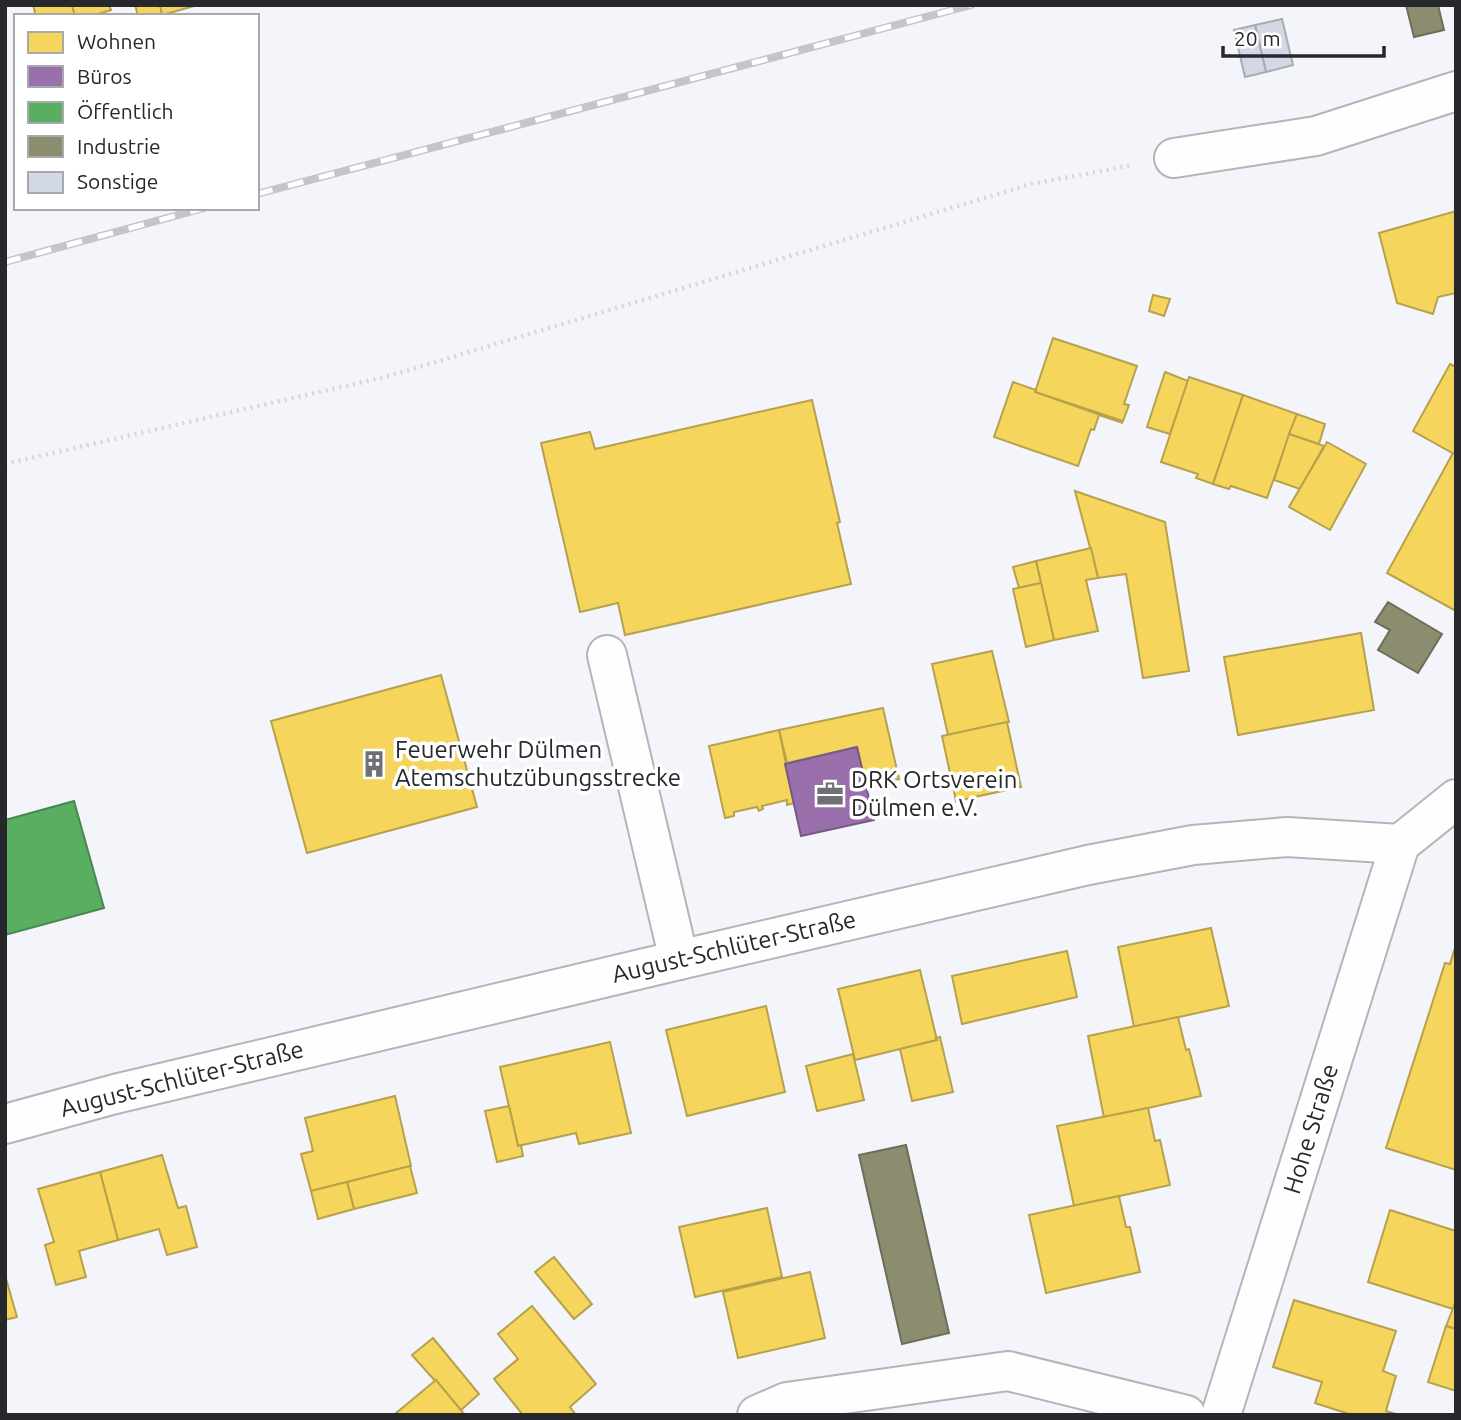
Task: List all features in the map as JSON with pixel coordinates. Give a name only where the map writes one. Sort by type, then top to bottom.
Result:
[{"type":"street","points":[[1174,158],[1316,136],[1456,91]]},
{"type":"street","points":[[607,655],[679,960]]},
{"type":"street","points":[[1400,844],[1456,799]]},
{"type":"street","name":"August-Schlüter-Straße","points":[[5,1124],[115,1094],[1088,865],[1193,845],[1287,837],[1400,844]]},
{"type":"street","name":"Hohe Straße","points":[[1221,1415],[1400,844]]},
{"type":"street","points":[[757,1415],[787,1402],[1008,1371],[1186,1415]]},
{"type":"path","points":[[5,464],[389,376],[1031,184],[1174,158]]},
{"type":"building: Wohnen","points":[[33,5],[72,5],[74,14],[35,14]]},
{"type":"building: Wohnen","points":[[72,5],[109,5],[111,10],[98,14],[74,14]]},
{"type":"building: Wohnen","points":[[135,5],[160,5],[162,14],[137,14]]},
{"type":"building: Wohnen","points":[[160,5],[198,5],[166,14],[162,14]]},
{"type":"building: Wohnen","points":[[1456,211],[1456,293],[1438,297],[1433,314],[1397,303],[1379,233]]},
{"type":"building: Wohnen","points":[[1153,295],[1170,299],[1164,316],[1149,311]]},
{"type":"building: Wohnen","points":[[1053,338],[1137,366],[1124,404],[1129,405],[1123,421],[1035,392]]},
{"type":"building: Wohnen","points":[[1450,364],[1456,367],[1456,455],[1413,431]]},
{"type":"building: Wohnen","points":[[1165,372],[1188,381],[1170,434],[1147,427]]},
{"type":"building: Wohnen","points":[[1189,377],[1243,395],[1213,484],[1196,478],[1198,474],[1161,462]]},
{"type":"building: Wohnen","points":[[1013,382],[1123,423],[1099,415],[1078,466],[994,437]]},
{"type":"building: Wohnen","points":[[1243,395],[1297,414],[1267,498],[1231,486],[1229,489],[1213,484]]},
{"type":"building: Wohnen","points":[[812,400],[851,584],[625,635],[618,603],[580,612],[541,443],[590,432],[595,449]]},
{"type":"building: Wohnen","points":[[1297,414],[1325,424],[1319,444],[1289,434]]},
{"type":"building: Wohnen","points":[[1289,434],[1324,446],[1300,489],[1274,480]]},
{"type":"building: Wohnen","points":[[1327,442],[1366,464],[1330,530],[1289,507]]},
{"type":"building: Wohnen","points":[[1453,453],[1456,455],[1456,611],[1387,573]]},
{"type":"building: Wohnen","points":[[1075,491],[1165,522],[1189,671],[1143,678],[1126,574],[1098,578]]},
{"type":"building: Wohnen","points":[[1091,548],[1098,578],[1086,580],[1098,631],[1054,640],[1036,561]]},
{"type":"building: Wohnen","points":[[1036,561],[1041,583],[1019,588],[1013,567]]},
{"type":"building: Wohnen","points":[[1041,583],[1054,640],[1026,647],[1013,589]]},
{"type":"building: Wohnen","points":[[1361,633],[1374,710],[1238,735],[1224,657]]},
{"type":"building: Wohnen","points":[[992,651],[1009,722],[948,735],[932,664]]},
{"type":"building: Wohnen","name":"Feuerwehr Dülmen Atemschutzübungsstrecke","points":[[441,675],[477,807],[307,853],[271,721]]},
{"type":"building: Wohnen","points":[[883,708],[899,779],[866,786],[857,747],[787,763],[779,730]]},
{"type":"building: Wohnen","points":[[1007,722],[1021,787],[956,801],[942,736]]},
{"type":"building: Wohnen","points":[[779,730],[794,803],[787,805],[787,800],[762,806],[763,809],[759,811],[757,807],[734,812],[734,816],[725,818],[709,746]]},
{"type":"building: Wohnen","points":[[1211,928],[1229,1006],[1134,1027],[1118,947]]},
{"type":"building: Wohnen","points":[[1456,944],[1456,1170],[1386,1148],[1445,963],[1450,964]]},
{"type":"building: Wohnen","points":[[1067,951],[1077,997],[962,1024],[952,976]]},
{"type":"building: Wohnen","points":[[920,970],[937,1040],[855,1060],[838,989]]},
{"type":"building: Wohnen","points":[[766,1006],[785,1092],[687,1116],[666,1030]]},
{"type":"building: Wohnen","points":[[1178,1017],[1201,1096],[1104,1118],[1088,1036]]},
{"type":"building: Wohnen","points":[[940,1037],[953,1092],[912,1101],[900,1049]]},
{"type":"building: Wohnen","points":[[610,1042],[631,1133],[579,1144],[576,1133],[518,1146],[500,1067]]},
{"type":"building: Wohnen","points":[[853,1054],[864,1100],[817,1111],[806,1066]]},
{"type":"building: Wohnen","points":[[395,1096],[411,1166],[311,1191],[301,1154],[313,1151],[305,1118]]},
{"type":"building: Wohnen","points":[[509,1106],[518,1146],[521,1145],[523,1156],[497,1162],[485,1111]]},
{"type":"building: Wohnen","points":[[1148,1108],[1155,1141],[1160,1140],[1170,1185],[1074,1206],[1057,1126]]},
{"type":"building: Wohnen","points":[[162,1155],[178,1208],[186,1206],[197,1247],[167,1255],[159,1229],[118,1240],[100,1172]]},
{"type":"building: Wohnen","points":[[410,1166],[417,1193],[354,1209],[347,1182]]},
{"type":"building: Wohnen","points":[[100,1172],[118,1240],[79,1251],[86,1277],[56,1285],[45,1245],[54,1242],[38,1189]]},
{"type":"building: Wohnen","points":[[347,1182],[354,1209],[318,1219],[311,1191]]},
{"type":"building: Wohnen","points":[[1119,1196],[1126,1227],[1130,1227],[1140,1272],[1046,1293],[1029,1215]]},
{"type":"building: Wohnen","points":[[767,1208],[782,1277],[695,1297],[679,1227]]},
{"type":"building: Wohnen","points":[[1390,1210],[1456,1231],[1456,1301],[1453,1309],[1368,1282]]},
{"type":"building: Wohnen","points":[[554,1257],[592,1304],[574,1319],[535,1272]]},
{"type":"building: Wohnen","points":[[810,1272],[825,1338],[738,1358],[723,1292]]},
{"type":"building: Wohnen","points":[[5,1275],[17,1317],[5,1320]]},
{"type":"building: Wohnen","points":[[1294,1300],[1396,1331],[1383,1371],[1396,1376],[1386,1411],[1399,1415],[1352,1415],[1315,1403],[1322,1382],[1273,1367]]},
{"type":"building: Wohnen","points":[[1456,1301],[1456,1329],[1446,1326]]},
{"type":"building: Wohnen","points":[[532,1306],[596,1384],[570,1407],[576,1415],[523,1415],[494,1379],[518,1359],[498,1334]]},
{"type":"building: Wohnen","points":[[1446,1326],[1456,1329],[1456,1391],[1428,1382]]},
{"type":"building: Wohnen","points":[[433,1338],[479,1394],[461,1410],[412,1355]]},
{"type":"building: Wohnen","points":[[436,1380],[465,1415],[395,1415],[395,1414]]},
{"type":"building: Büros","name":"DRK Ortsverein Dülmen e.V.","points":[[857,747],[874,820],[801,836],[785,764]]},
{"type":"building: Öffentlich","points":[[74,801],[104,908],[5,935],[5,820]]},
{"type":"building: Industrie","points":[[1406,5],[1438,5],[1444,30],[1414,37]]},
{"type":"building: Industrie","points":[[1388,602],[1442,634],[1418,673],[1378,650],[1390,630],[1375,622]]},
{"type":"building: Industrie","points":[[906,1145],[949,1333],[902,1344],[859,1155]]},
{"type":"building: Sonstige","points":[[1282,19],[1293,65],[1266,72],[1255,25]]},
{"type":"building: Sonstige","points":[[1255,25],[1266,72],[1245,77],[1234,30]]},
{"type":"railway","points":[[259,193],[971,5]]},
{"type":"railway","points":[[5,262],[197,210]]},
{"type":"place","name":"Feuerwehr Dülmen Atemschutzübungsstrecke","points":[[374,764]]},
{"type":"place","name":"DRK Ortsverein Dülmen e.V.","points":[[830,794]]}]
